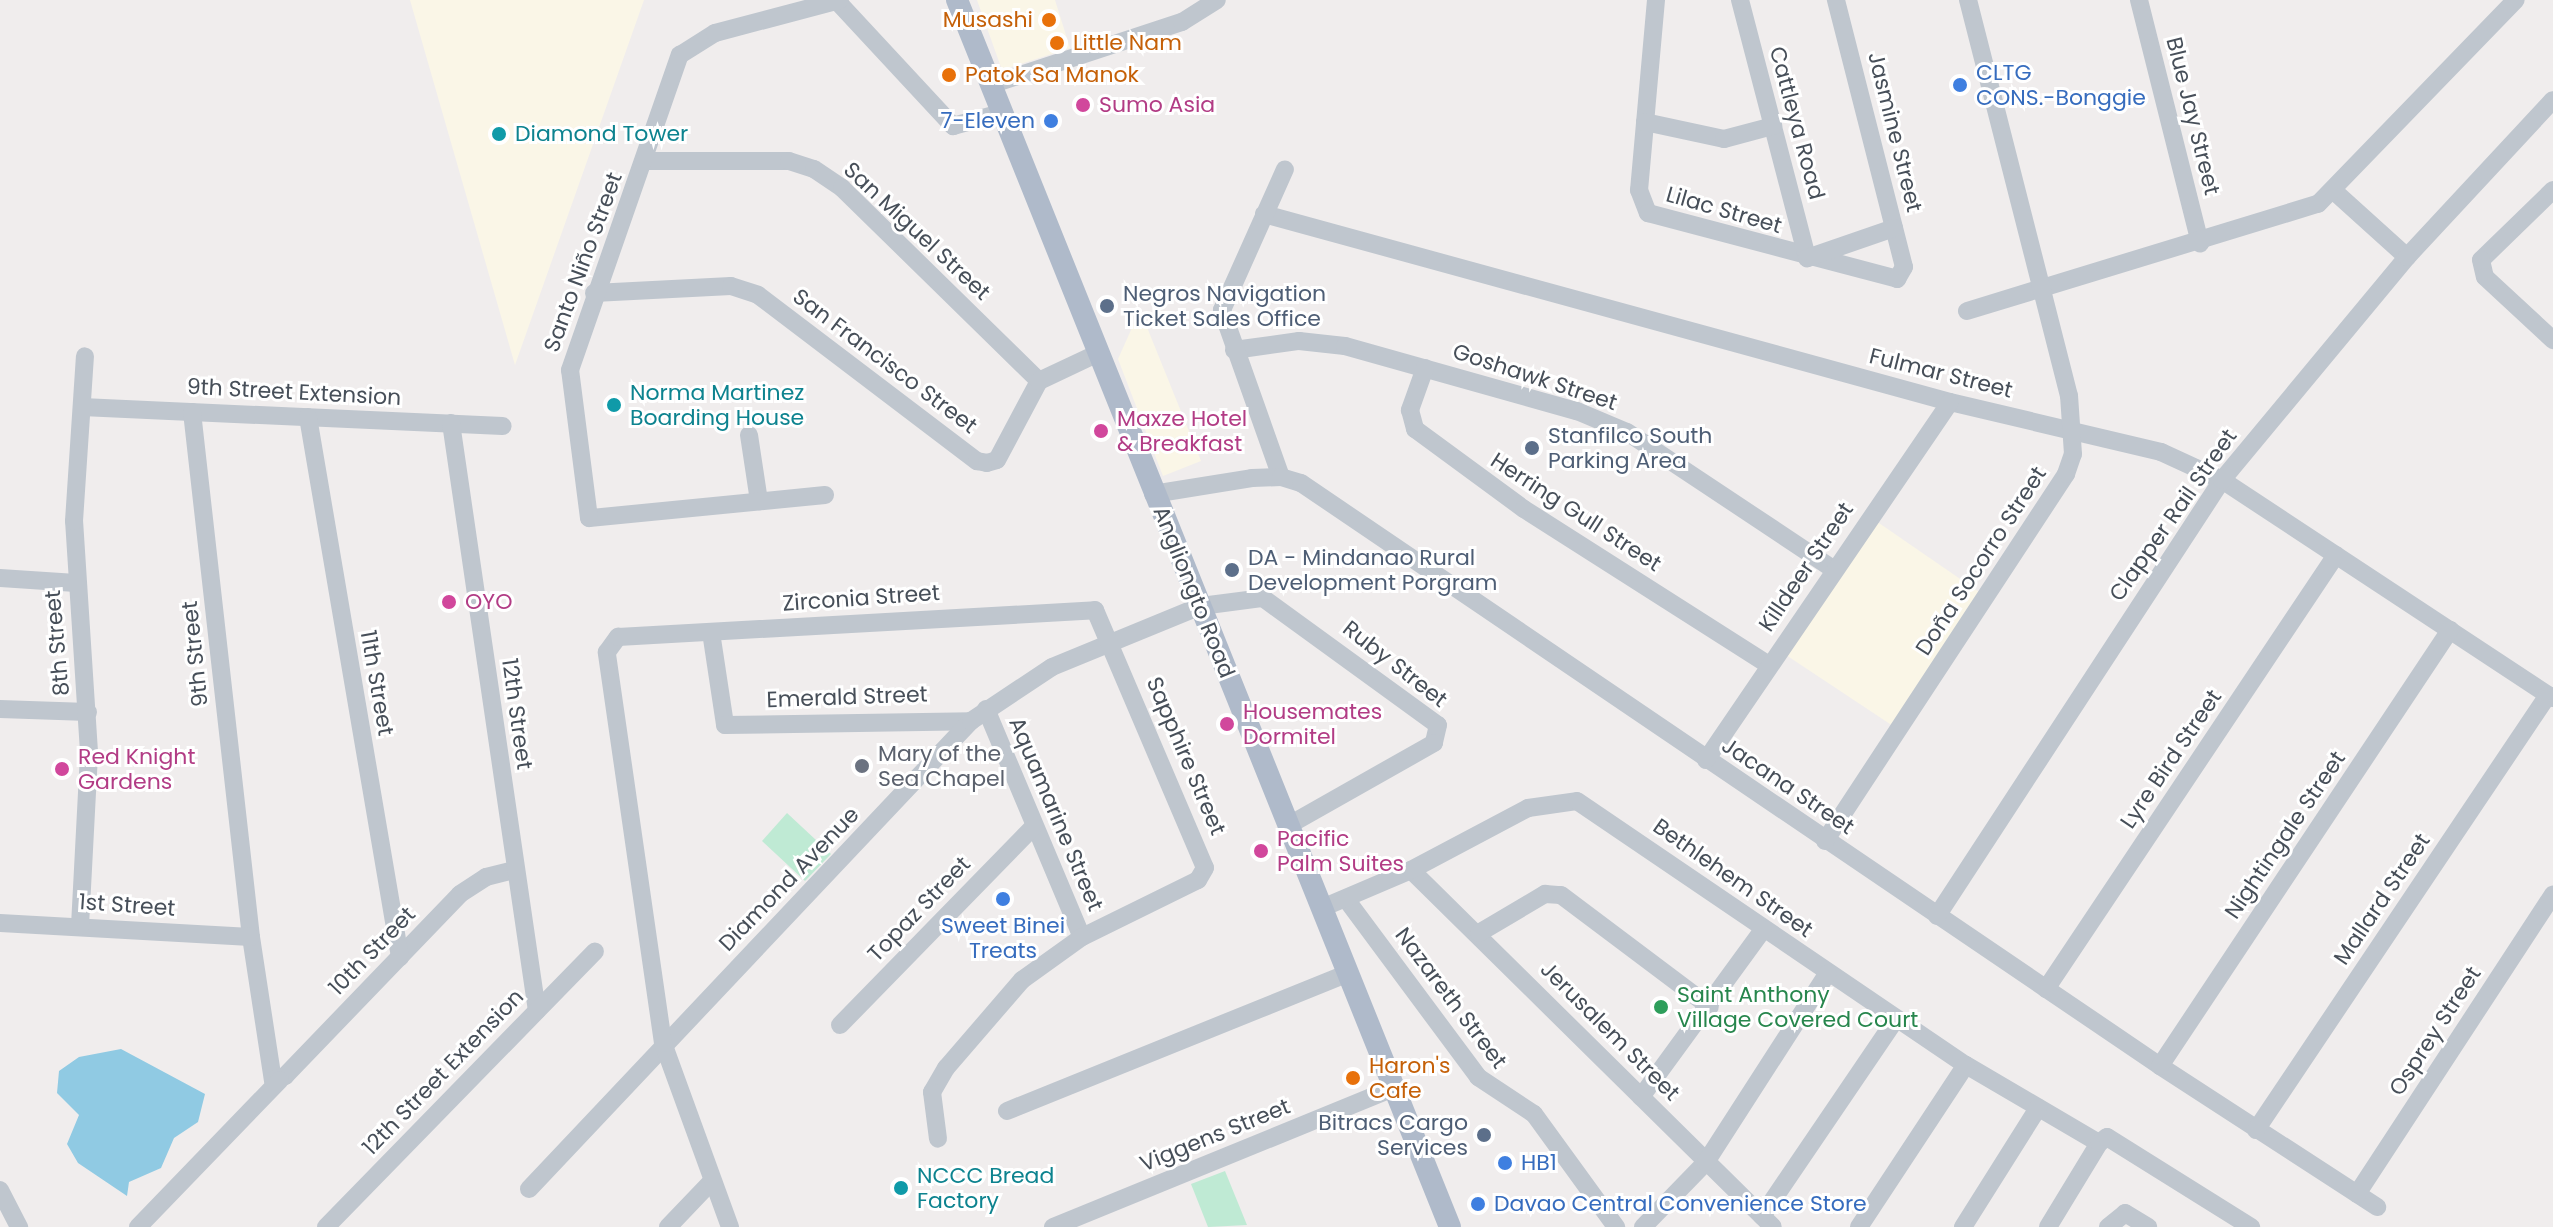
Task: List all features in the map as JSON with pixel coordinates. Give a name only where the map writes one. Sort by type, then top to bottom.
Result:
[{"type":"main road","name":"Angliongto Road","points":[[957,0],[1096,354],[1201,606],[1450,1227]]},
{"type":"street","points":[[838,0],[942,119],[965,126],[1001,113]]},
{"type":"street","name":"Santo Niño Street","points":[[759,501],[589,518],[570,370],[594,293],[646,161],[680,55],[689,45],[838,0]]},
{"type":"street","points":[[990,85],[1182,22],[1217,0]]},
{"type":"street","name":"Lilac Street","points":[[1656,0],[1639,190],[1648,213],[1889,280],[1903,276]]},
{"type":"street","name":"Cattleya Road","points":[[1740,0],[1807,258]]},
{"type":"street","name":"Jasmine Street","points":[[1836,0],[1894,228],[1903,276]]},
{"type":"street","name":"Doña Socorro Street","points":[[1825,841],[2066,474],[2075,431],[1968,0]]},
{"type":"street","name":"Blue Jay Street","points":[[2139,0],[2200,243]]},
{"type":"street","points":[[1967,311],[2305,210],[2335,192],[2516,0]]},
{"type":"street","name":"Clapper Rail Street","points":[[1937,916],[2222,480],[2407,257],[2553,100]]},
{"type":"street","points":[[1645,122],[1724,139],[1773,126]]},
{"type":"street","name":"San Miguel Street","points":[[646,161],[789,161],[814,169],[842,188],[1039,381]]},
{"type":"street","points":[[1153,494],[1281,477],[1234,350],[1223,299],[1285,169]]},
{"type":"street","points":[[2553,190],[2481,260],[2485,277],[2553,340]]},
{"type":"street","points":[[2335,192],[2407,257]]},
{"type":"street","name":"Fulmar Street","points":[[1264,214],[1950,402],[2161,452],[2222,480],[2550,696]]},
{"type":"street","points":[[1807,258],[1894,228]]},
{"type":"street","name":"San Francisco Street","points":[[594,293],[731,286],[758,295],[977,461],[987,463],[997,460],[1039,381]]},
{"type":"street","name":"Goshawk Street","points":[[1234,350],[1299,341],[1345,346],[1577,411],[1627,432],[1832,568]]},
{"type":"street","points":[[1039,381],[1096,354]]},
{"type":"street","name":"8th Street","points":[[80,926],[88,712],[76,583],[85,356]]},
{"type":"street","name":"Herring Gull Street","points":[[1425,368],[1410,410],[1415,429],[1524,509],[1769,665]]},
{"type":"street","name":"Killdeer Street","points":[[1706,760],[1832,568],[1950,402]]},
{"type":"street","name":"9th Street Extension","points":[[82,407],[503,426]]},
{"type":"street","name":"9th Street","points":[[192,412],[251,937],[276,1080]]},
{"type":"street","name":"11th Street","points":[[308,417],[400,957]]},
{"type":"street","name":"12th Street","points":[[451,423],[537,1011]]},
{"type":"street","points":[[749,435],[759,501],[825,495]]},
{"type":"street","name":"Jacana Street","points":[[1281,477],[1318,493],[1825,841],[2256,1130],[2377,1207]]},
{"type":"street","name":"Lyre Bird Street","points":[[2046,989],[2336,555]]},
{"type":"street","points":[[0,578],[76,583]]},
{"type":"street","name":"Ruby Street","points":[[1201,606],[1248,596],[1276,604],[1438,725],[1434,743],[1289,825]]},
{"type":"street","name":"Diamond Avenue","points":[[529,1189],[663,1043],[971,721],[1052,667],[1111,639],[1201,606]]},
{"type":"street","name":"Zirconia Street","points":[[663,1043],[607,652],[618,637],[1087,607],[1095,610],[1111,639]]},
{"type":"street","name":"Nightingale Street","points":[[2160,1066],[2450,630]]},
{"type":"street","name":"Emerald Street","points":[[711,632],[725,725],[971,721]]},
{"type":"street","name":"Sapphire Street","points":[[938,1139],[930,1105],[946,1068],[1022,980],[1082,937],[1198,880],[1205,868],[1111,639]]},
{"type":"street","name":"Mallard Street","points":[[2256,1130],[2550,696]]},
{"type":"street","points":[[0,709],[88,712]]},
{"type":"street","name":"Aquamarine Street","points":[[986,709],[1033,827],[1082,937]]},
{"type":"street","name":"Bethlehem Street","points":[[1322,908],[1411,870],[1528,808],[1577,801],[1827,974],[1966,1065],[2099,1143],[2114,1137],[2251,1227]]},
{"type":"street","name":"Topaz Street","points":[[840,1025],[1033,827]]},
{"type":"street","name":"10th Street","points":[[138,1227],[276,1080],[471,885],[515,870]]},
{"type":"street","name":"Jerusalem Street","points":[[1411,870],[1479,933],[1767,1222]]},
{"type":"street","points":[[1479,933],[1545,894],[1561,895],[1710,1007]]},
{"type":"street","name":"Osprey Street","points":[[2357,1194],[2553,895]]},
{"type":"street","name":"Nazareth Street","points":[[1346,899],[1478,1077],[1534,1114],[1616,1227]]},
{"type":"street","name":"1st Street","points":[[0,923],[251,937]]},
{"type":"street","points":[[1641,1097],[1710,1007],[1763,930]]},
{"type":"street","name":"12th Street Extension","points":[[326,1227],[595,951]]},
{"type":"street","points":[[1007,1111],[1348,973]]},
{"type":"street","points":[[1643,1227],[1706,1162],[1827,974]]},
{"type":"street","points":[[1767,1222],[1896,1019]]},
{"type":"street","points":[[663,1043],[710,1183],[730,1227]]},
{"type":"street","points":[[1859,1227],[1966,1065]]},
{"type":"street","name":"Viggens Street","points":[[1053,1227],[1394,1088]]},
{"type":"street","points":[[1963,1227],[2038,1108]]},
{"type":"street","points":[[2048,1227],[2099,1143]]},
{"type":"street","points":[[668,1227],[710,1183]]},
{"type":"street","points":[[0,1190],[19,1227]]},
{"type":"street","points":[[2108,1227],[2125,1213],[2148,1227]]},
{"type":"shaded area","points":[[410,0],[644,0],[515,365]]},
{"type":"shaded area","points":[[977,0],[1055,0],[1070,48],[1002,70]]},
{"type":"shaded area","points":[[1140,310],[1201,461],[1163,476],[1118,359]]},
{"type":"shaded area","points":[[1876,521],[1982,594],[1893,726],[1786,655]]},
{"type":"green space","points":[[787,813],[831,854],[805,881],[762,841]]},
{"type":"green space","points":[[1225,1171],[1247,1225],[1208,1227],[1191,1184]]},
{"type":"water","points":[[121,1049],[205,1094],[198,1122],[174,1138],[161,1168],[129,1182],[127,1196],[78,1163],[67,1144],[79,1115],[57,1093],[59,1071],[79,1057]]},
{"type":"place","name":"Musashi","points":[[1049,20]]},
{"type":"place","name":"Little Nam","points":[[1057,43]]},
{"type":"place","name":"Patok Sa Manok","points":[[949,75]]},
{"type":"place","name":"CLTG CONS.-Bonggie","points":[[1960,85]]},
{"type":"place","name":"Sumo Asia","points":[[1083,105]]},
{"type":"place","name":"7-Eleven","points":[[1051,121]]},
{"type":"place","name":"Diamond Tower","points":[[499,134]]},
{"type":"place","name":"Negros Navigation Ticket Sales Office","points":[[1107,306]]},
{"type":"place","name":"Norma Martinez Boarding House","points":[[614,405]]},
{"type":"place","name":"Maxze Hotel & Breakfast","points":[[1101,431]]},
{"type":"place","name":"Stanfilco South Parking Area","points":[[1532,448]]},
{"type":"place","name":"DA - Mindanao Rural Development Porgram","points":[[1232,570]]},
{"type":"place","name":"OYO","points":[[449,602]]},
{"type":"place","name":"Housemates Dormitel","points":[[1227,724]]},
{"type":"place","name":"Mary of the Sea Chapel","points":[[862,766]]},
{"type":"place","name":"Red Knight Gardens","points":[[62,769]]},
{"type":"place","name":"Pacific Palm Suites","points":[[1261,851]]},
{"type":"place","name":"Sweet Binei Treats","points":[[1003,899]]},
{"type":"place","name":"Saint Anthony Village Covered Court","points":[[1661,1007]]},
{"type":"place","name":"Haron's Cafe","points":[[1353,1078]]},
{"type":"place","name":"Bitracs Cargo Services","points":[[1484,1135]]},
{"type":"place","name":"HB1","points":[[1505,1163]]},
{"type":"place","name":"NCCC Bread Factory","points":[[901,1188]]},
{"type":"place","name":"Davao Central Convenience Store","points":[[1478,1204]]}]
